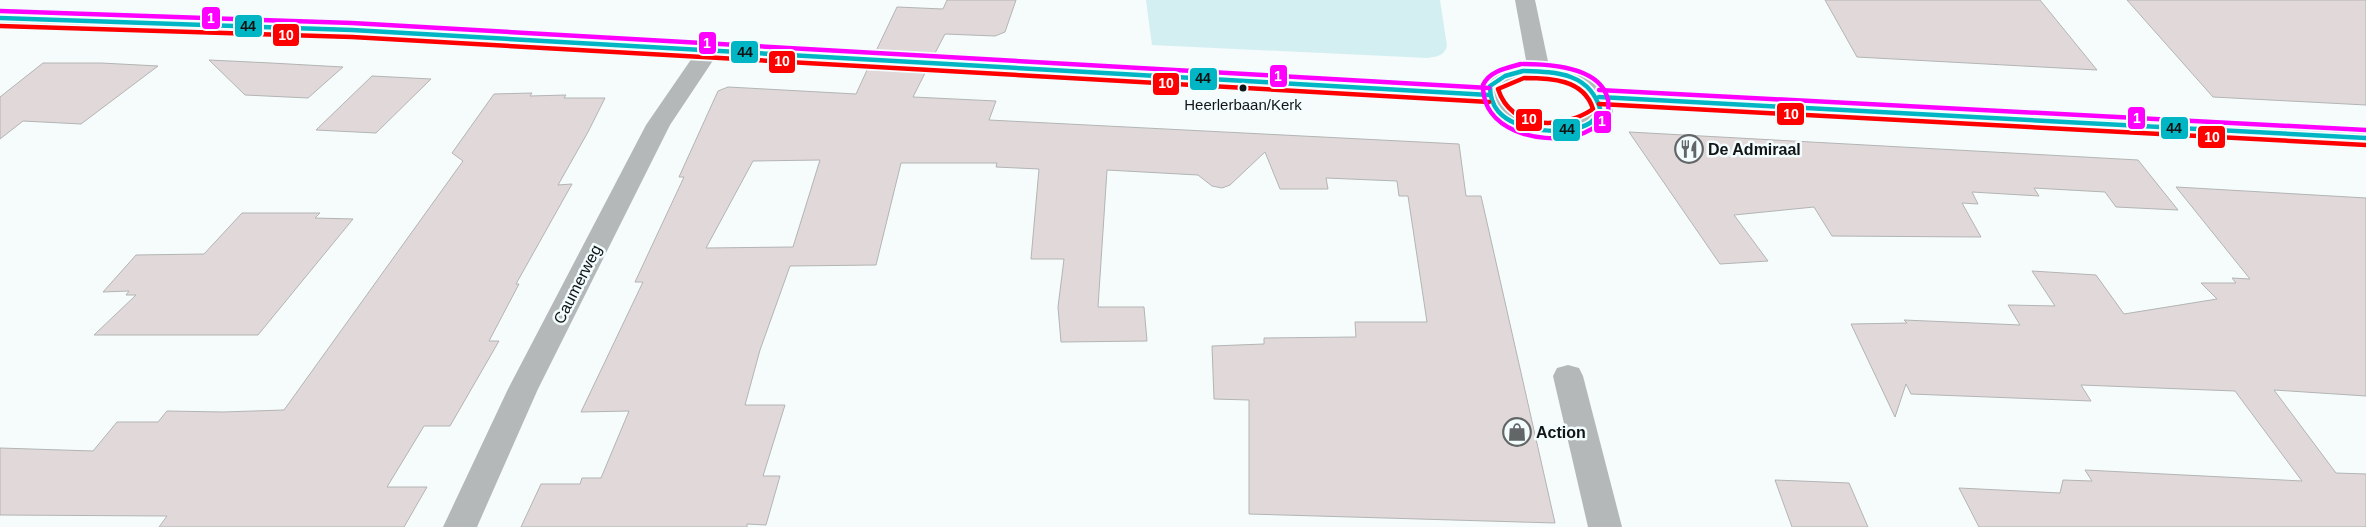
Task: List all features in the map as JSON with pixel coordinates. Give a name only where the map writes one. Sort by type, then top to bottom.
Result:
[{"type":"street","points":[[1525,0],[1539,70]]},
{"type":"street","points":[[0,18],[352,30],[1489,95]]},
{"type":"street","name":"Caumerweg","points":[[460,527],[523,389],[658,125],[709,50]]},
{"type":"street","points":[[1539,70],[1576,79],[1586,84],[1599,97],[1601,112],[1589,124],[1566,130],[1552,131],[1525,126],[1508,119],[1495,109],[1489,95],[1490,86],[1503,76],[1523,71],[1539,70]]},
{"type":"street","points":[[1599,97],[2366,138]]},
{"type":"street","points":[[1568,376],[1605,527]]},
{"type":"shaded area","points":[[1146,0],[1440,0],[1447,46],[1442,54],[1428,58],[1152,45]]},
{"type":"building","points":[[947,0],[1016,0],[1005,32],[995,36],[945,34],[934,55],[876,51],[897,7],[943,9]]},
{"type":"building","points":[[1825,0],[2040,0],[2097,70],[1857,57]]},
{"type":"building","points":[[2127,0],[2366,0],[2366,105],[2213,97]]},
{"type":"building","points":[[209,60],[343,67],[308,98],[245,95]]},
{"type":"building","points":[[43,63],[101,63],[158,66],[81,124],[23,121],[0,139],[0,97]]},
{"type":"building","points":[[868,68],[926,71],[913,97],[996,101],[989,120],[1459,144],[1466,196],[1481,196],[1555,523],[1249,514],[1249,400],[1214,399],[1212,346],[1264,344],[1264,338],[1356,337],[1355,322],[1427,322],[1408,196],[1399,196],[1397,181],[1326,178],[1328,189],[1280,189],[1265,152],[1230,185],[1222,188],[1212,186],[1198,175],[1107,170],[1098,307],[1144,307],[1147,341],[1061,342],[1058,307],[1064,259],[1031,259],[1039,169],[996,167],[997,163],[901,163],[876,265],[790,266],[760,350],[745,405],[785,405],[763,476],[780,476],[766,525],[747,524],[747,527],[521,527],[541,484],[580,484],[582,478],[601,478],[629,411],[581,412],[643,282],[635,282],[684,177],[679,177],[718,91],[728,87],[856,94]],"holes":[[[820,160],[793,247],[706,248],[753,161]]]},
{"type":"building","points":[[372,76],[431,79],[376,133],[316,130]]},
{"type":"building","points":[[532,93],[530,96],[566,95],[564,98],[605,98],[558,185],[572,184],[516,284],[519,284],[489,341],[499,341],[450,426],[424,426],[387,487],[427,487],[404,527],[159,527],[167,516],[0,515],[0,448],[93,451],[117,422],[158,422],[167,411],[284,410],[463,161],[452,153],[494,94]]},
{"type":"building","points":[[1629,132],[2138,160],[2178,210],[2116,207],[2105,192],[2034,188],[2039,196],[1972,192],[1978,204],[1962,203],[1981,237],[1832,236],[1814,207],[1734,215],[1768,261],[1720,264]]},
{"type":"building","points":[[2176,187],[2366,198],[2366,396],[2274,390],[2336,473],[2366,474],[2366,527],[1979,527],[1959,488],[2060,493],[2063,480],[2092,481],[2085,470],[2302,481],[2235,391],[2081,385],[2091,401],[1911,394],[1906,384],[1895,417],[1851,324],[1907,323],[1904,320],[2020,325],[2008,305],[2055,306],[2032,271],[2096,275],[2124,314],[2217,299],[2201,283],[2236,283],[2232,278],[2250,279]]},
{"type":"building","points":[[242,213],[320,213],[315,218],[353,219],[258,335],[94,335],[136,295],[126,295],[129,291],[103,292],[136,255],[204,254]]},
{"type":"building","points":[[1775,480],[1849,483],[1868,527],[1792,527]]},
{"type":"transit line","name":"1","points":[[0,11],[352,23],[1489,88]]},
{"type":"transit line","name":"44","points":[[0,18],[352,30],[1489,95]]},
{"type":"transit line","name":"10","points":[[0,26],[352,37],[1489,102]]},
{"type":"transit line","name":"1","points":[[1521,64],[1496,72],[1487,78],[1483,85],[1483,93],[1488,109],[1496,119],[1507,127],[1520,133],[1535,136],[1564,138],[1589,131],[1608,116],[1609,101],[1603,89],[1594,80],[1566,68],[1550,65],[1523,64]]},
{"type":"transit line","name":"44","points":[[1523,71],[1560,74],[1583,82],[1598,99],[1601,112],[1590,123],[1566,130],[1536,129],[1521,126],[1508,120],[1498,112],[1492,102],[1490,86],[1505,76],[1523,71]]},
{"type":"transit line","name":"10","points":[[1524,78],[1555,80],[1576,86],[1590,99],[1593,109],[1569,121],[1554,123],[1538,122],[1524,118],[1511,112],[1502,102],[1498,89],[1524,78]]},
{"type":"transit line","name":"1","points":[[1599,90],[2366,130]]},
{"type":"transit line","name":"44","points":[[1599,97],[2366,138]]},
{"type":"transit line","name":"10","points":[[1599,104],[2366,145]]},
{"type":"place","name":"Heerlerbaan/Kerk","points":[[1243,88]]},
{"type":"place","name":"De Admiraal","points":[[1689,149]]},
{"type":"place","name":"Action","points":[[1517,432]]}]
